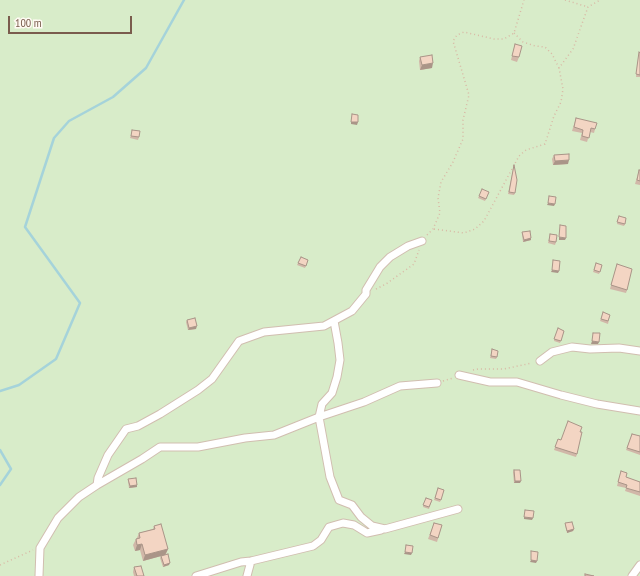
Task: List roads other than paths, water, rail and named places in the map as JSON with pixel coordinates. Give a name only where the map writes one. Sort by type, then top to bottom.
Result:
[{"type":"street","points":[[96,485],[108,454],[126,429],[138,426],[160,414],[212,379],[239,341],[264,332],[324,326],[334,321],[352,311],[366,294],[366,290],[380,267],[390,257],[408,246],[422,241]]},
{"type":"street","points":[[334,321],[340,360],[332,393],[322,404],[319,417],[330,477],[340,500],[352,505],[361,517],[372,526],[385,529]]},
{"type":"street","points":[[540,361],[552,352],[572,347],[590,349],[619,348],[640,351]]},
{"type":"street","points":[[459,375],[490,382],[518,382],[597,404],[640,411]]},
{"type":"street","points":[[40,576],[40,548],[58,518],[79,497],[96,485],[160,447],[198,447],[245,438],[274,435],[319,417],[364,402],[400,386],[437,383]]},
{"type":"street","points":[[196,576],[241,562],[313,546],[321,540],[330,527],[343,523],[354,525],[367,533],[458,509]]},
{"type":"street","points":[[247,576],[251,561]]},
{"type":"street","points":[[632,576],[640,566]]},
{"type":"waterway","points":[[0,391],[19,385],[56,359],[80,303],[25,227],[54,138],[69,121],[113,97],[146,68],[184,0]]},
{"type":"waterway","points":[[0,450],[11,469],[0,485]]}]
